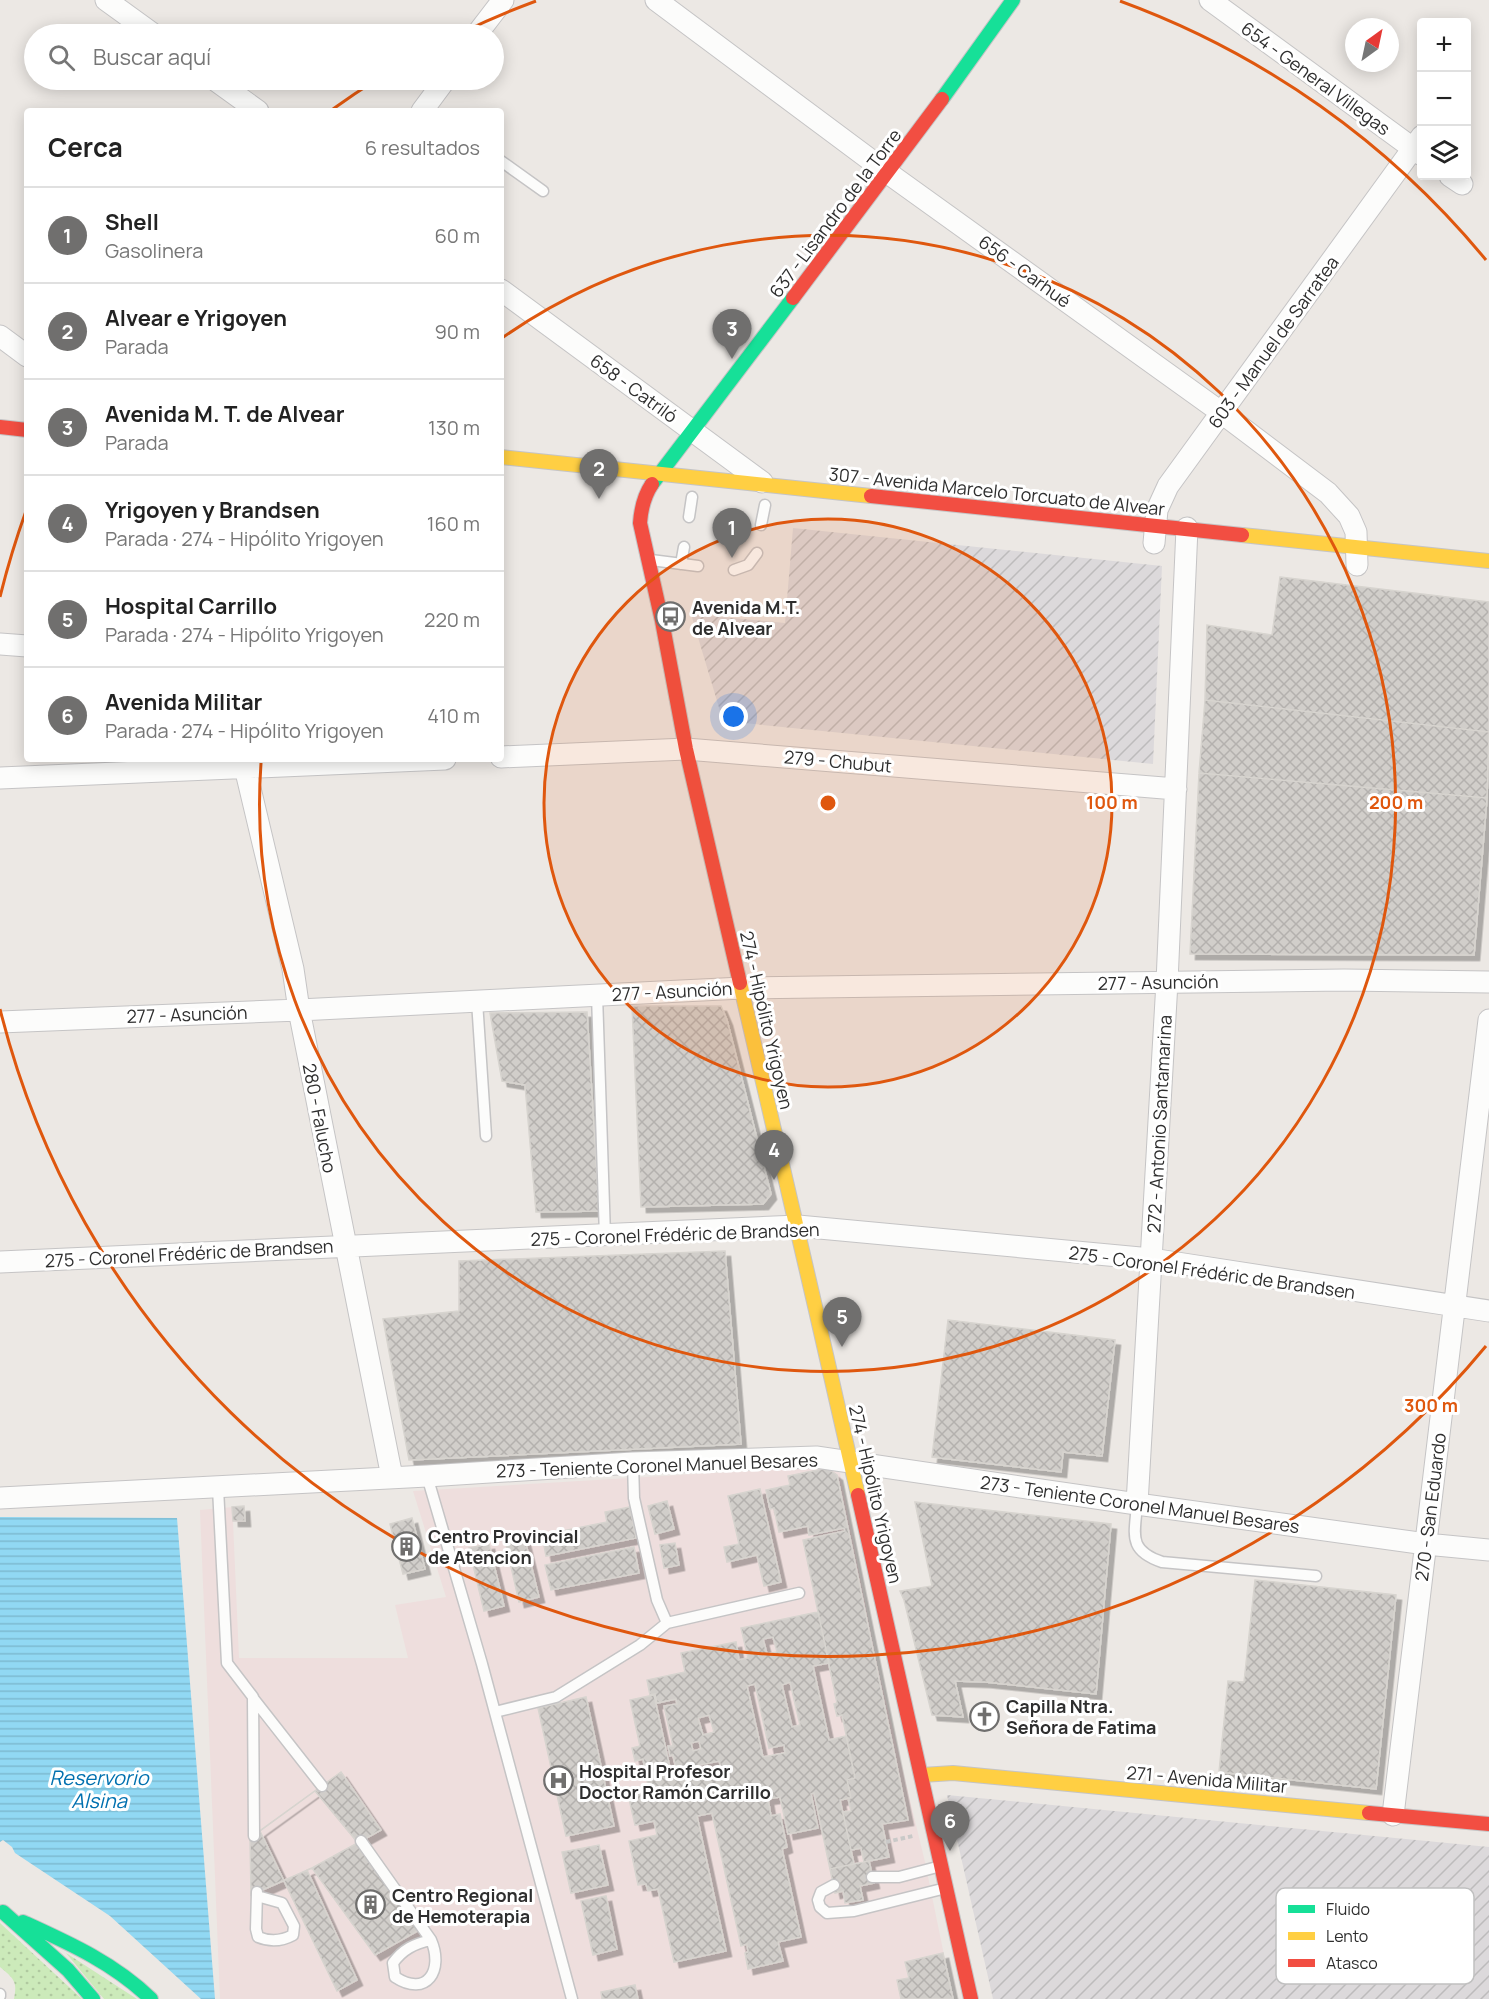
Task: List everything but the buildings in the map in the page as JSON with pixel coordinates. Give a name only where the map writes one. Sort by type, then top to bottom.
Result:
[{"type":"main road","name":"637 - Lisandro de la Torre","points":[[660,473],[888,173],[1013,0]]},
{"type":"main road","points":[[0,427],[24,430]]},
{"type":"main road","name":"307 - Avenida Marcelo Torcuato de Alvear","points":[[504,457],[660,473],[766,500],[1356,560],[1489,561]]},
{"type":"main road","name":"274 - Hipólito Yrigoyen","points":[[660,473],[642,492],[640,517],[647,559],[662,621],[686,749],[784,1178],[798,1226],[971,1999]]},
{"type":"main road","points":[[642,492],[697,498]]},
{"type":"main road","name":"271 - Avenida Militar","points":[[922,1775],[953,1773],[1489,1824]]},
{"type":"main road","points":[[1,1911],[68,1971],[93,1999]]},
{"type":"main road","points":[[1,1911],[84,1951],[121,1972],[151,1999]]},
{"type":"street","points":[[106,0],[139,24]]},
{"type":"street","points":[[484,24],[502,0]]},
{"type":"street","name":"656 - Carhué","points":[[656,0],[888,173],[1222,413],[1334,498],[1349,516],[1356,532],[1356,560]]},
{"type":"street","name":"654 - General Villegas","points":[[1210,0],[1417,146]]},
{"type":"street","points":[[229,90],[254,108]]},
{"type":"street","points":[[427,108],[439,90]]},
{"type":"street","name":"603 - Manuel de Sarratea","points":[[1171,540],[1157,510],[1168,486],[1417,148]]},
{"type":"street","name":"658 - Catriló","points":[[504,292],[692,432],[766,500]]},
{"type":"street","points":[[0,336],[24,354]]},
{"type":"street","name":"272 - Antonio Santamarina","points":[[1137,1504],[1176,789],[1171,540]]},
{"type":"street","points":[[0,644],[24,646]]},
{"type":"street","name":"279 - Chubut","points":[[504,757],[686,749],[1176,789]]},
{"type":"street","points":[[0,778],[294,762]]},
{"type":"street","name":"280 - Falucho","points":[[244,763],[293,969],[299,1010],[392,1477]]},
{"type":"street","name":"277 - Asunción","points":[[0,1022],[742,988],[1344,980],[1489,982]]},
{"type":"street","name":"270 - San Eduardo","points":[[1394,1815],[1489,1020]]},
{"type":"street","name":"275 - Coronel Frédéric de Brandsen","points":[[0,1262],[798,1226],[1152,1259],[1489,1311]]},
{"type":"street","name":"273 - Teniente Coronel Manuel Besares","points":[[0,1498],[218,1488],[633,1463],[816,1457],[1426,1544],[1489,1550]]},
{"type":"lane","points":[[504,163],[543,191]]},
{"type":"lane","points":[[689,517],[697,498]]},
{"type":"lane","points":[[761,525],[766,500]]},
{"type":"lane","points":[[681,564],[684,547]]},
{"type":"lane","points":[[734,570],[748,565],[757,553]]},
{"type":"lane","points":[[647,559],[698,566]]},
{"type":"lane","points":[[597,995],[605,1236]]},
{"type":"lane","points":[[477,1001],[486,1136]]},
{"type":"lane","points":[[633,1463],[634,1498],[657,1600],[667,1623]]},
{"type":"lane","points":[[427,1476],[495,1713],[572,1999]]},
{"type":"lane","points":[[218,1488],[227,1663],[322,1786]]},
{"type":"lane","points":[[1137,1504],[1135,1541],[1138,1548],[1151,1558],[1162,1562],[1316,1576]]},
{"type":"lane","points":[[495,1713],[556,1697],[640,1645],[667,1623],[800,1593]]},
{"type":"lane","points":[[253,1697],[254,1836]]},
{"type":"lane","points":[[361,1841],[431,1940],[435,1951],[437,1965],[430,1978],[419,1984],[406,1984],[395,1977],[393,1963],[399,1954],[413,1945],[431,1940]]},
{"type":"lane","points":[[872,1877],[881,1875],[899,1877],[942,1866]]},
{"type":"lane","points":[[834,1885],[821,1892],[818,1900],[820,1908],[827,1913],[854,1911],[947,1888]]},
{"type":"lane","points":[[257,1894],[282,1903],[294,1926],[293,1935],[284,1940],[265,1940],[258,1937],[256,1929],[257,1894]]},
{"type":"shaded area","points":[[793,528],[1162,566],[1153,764],[723,721],[691,614],[785,623]]},
{"type":"shaded area","name":"Hospital Profesor Doctor Ramón Carrillo","points":[[831,1466],[840,1473],[877,1664],[925,1862],[953,1999],[220,1999],[200,1510],[244,1506],[245,1521],[233,1522],[239,1658],[408,1658],[395,1605],[446,1597],[413,1491]]},
{"type":"shaded area","points":[[947,1795],[1489,1847],[1489,1999],[993,1999]]},
{"type":"green space","points":[[0,1923],[82,1999],[14,1999],[15,1984],[0,1967]]},
{"type":"green space","points":[[66,1953],[137,1999],[104,1999]]},
{"type":"water","name":"Reservorio Alsina","points":[[0,1517],[177,1518],[215,1999],[201,1999],[110,1916],[15,1853],[12,1847],[3,1840],[0,1842]]},
{"type":"traffic: fast","points":[[942,99],[1013,0]]},
{"type":"traffic: fast","points":[[652,484],[793,298]]},
{"type":"traffic: fast","points":[[3,1912],[68,1970],[93,1999]]},
{"type":"traffic: fast","points":[[23,1922],[106,1964],[151,1999]]},
{"type":"traffic: slow","points":[[504,457],[871,496]]},
{"type":"traffic: slow","points":[[1242,535],[1489,561]]},
{"type":"traffic: slow","points":[[740,983],[858,1495]]},
{"type":"traffic: slow","points":[[922,1775],[953,1773],[1369,1813]]},
{"type":"traffic: jam","points":[[793,298],[942,99]]},
{"type":"traffic: jam","points":[[0,427],[24,430]]},
{"type":"traffic: jam","points":[[652,484],[643,503],[640,523],[662,621],[686,749],[740,983]]},
{"type":"traffic: jam","points":[[871,496],[1242,535]]},
{"type":"traffic: jam","points":[[858,1495],[971,1999]]},
{"type":"traffic: jam","points":[[1369,1813],[1489,1824]]},
{"type":"place","name":"Avenida M. T. de Alvear","points":[[732,359]]},
{"type":"place","name":"Alvear e Yrigoyen","points":[[599,499]]},
{"type":"place","name":"Shell","points":[[732,558]]},
{"type":"place","name":"Avenida M.T. de Alvear","points":[[671,617]]},
{"type":"place","name":"Yrigoyen y Brandsen","points":[[774,1180]]},
{"type":"place","name":"Hospital Carrillo","points":[[842,1347]]},
{"type":"place","name":"Centro Provincial de Atencion","points":[[407,1546]]},
{"type":"place","name":"Capilla Ntra. Señora de Fatima","points":[[985,1716]]},
{"type":"place","name":"Hospital Profesor Doctor Ramón Carrillo","points":[[558,1781]]},
{"type":"place","name":"Avenida Militar","points":[[950,1851]]},
{"type":"place","name":"Centro Regional de Hemoterapia","points":[[371,1905]]}]
